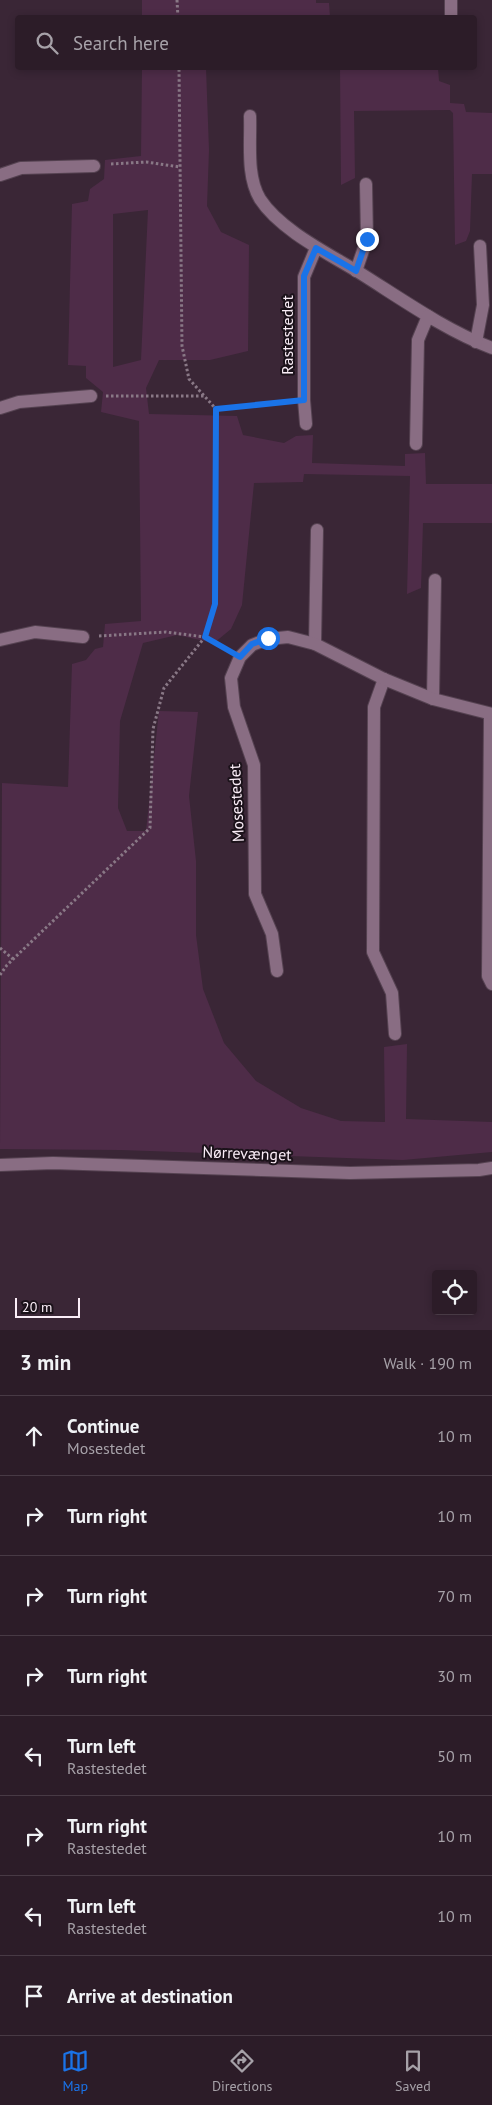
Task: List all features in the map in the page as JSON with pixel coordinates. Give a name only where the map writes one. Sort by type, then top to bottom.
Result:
[{"type":"street","points":[[451,15],[452,0]]},
{"type":"street","points":[[250,116],[252,179],[260,198],[272,214],[316,248],[428,316],[476,342],[492,348]]},
{"type":"street","points":[[0,175],[21,168],[94,166]]},
{"type":"street","points":[[356,271],[367,239],[366,184]]},
{"type":"street","points":[[476,342],[483,305],[480,246]]},
{"type":"street","name":"Rastestedet","points":[[306,424],[304,400],[304,276],[316,248]]},
{"type":"street","points":[[416,444],[418,340],[428,316]]},
{"type":"street","points":[[0,408],[19,402],[91,396]]},
{"type":"street","points":[[315,644],[317,530]]},
{"type":"street","points":[[433,699],[435,580]]},
{"type":"street","points":[[0,640],[35,632],[83,637]]},
{"type":"street","points":[[240,657],[252,644],[268,638],[288,637],[315,644],[384,679],[433,699],[491,714],[488,976],[492,984]]},
{"type":"street","name":"Mosestedet","points":[[240,657],[232,678],[234,706],[254,765],[255,894],[272,934],[277,971]]},
{"type":"street","points":[[384,679],[374,707],[372,952],[392,993],[395,1034]]},
{"type":"street","name":"Nørrevænget","points":[[0,1165],[53,1163],[350,1173],[479,1170],[492,1168]]},
{"type":"path","points":[[177,0],[178,15]]},
{"type":"path","points":[[0,976],[13,959],[150,828],[152,729],[164,688],[205,637],[215,604],[216,409],[189,379],[182,346],[179,70]]},
{"type":"path","points":[[94,166],[146,162],[180,167]]},
{"type":"path","points":[[91,396],[205,396]]},
{"type":"path","points":[[216,409],[304,400]]},
{"type":"path","points":[[83,637],[166,632],[205,637],[240,657]]},
{"type":"path","points":[[0,948],[13,959]]},
{"type":"shaded area","points":[[142,0],[316,0],[316,3],[329,3],[330,15],[142,15]]},
{"type":"shaded area","points":[[142,70],[206,70],[209,150],[207,206],[221,232],[249,245],[248,351],[210,360],[159,360],[146,388],[149,414],[237,416],[243,435],[284,443],[296,436],[313,435],[312,463],[405,466],[405,454],[425,453],[426,484],[492,484],[492,523],[423,523],[421,588],[407,594],[410,476],[304,474],[303,482],[254,483],[242,605],[231,629],[214,643],[177,635],[143,643],[120,721],[118,808],[127,831],[146,831],[159,711],[198,712],[189,796],[196,861],[196,935],[203,989],[224,1043],[256,1081],[301,1108],[341,1121],[385,1122],[384,1047],[407,1044],[406,1119],[492,1122],[492,1152],[403,1160],[121,1150],[0,1149],[2,783],[68,787],[72,664],[86,660],[95,649],[103,647],[105,624],[141,621],[139,421],[101,412],[103,392],[86,378],[86,366],[68,365],[72,204],[88,201],[90,189],[104,179],[105,160],[141,156]],"holes":[[[148,210],[141,360],[113,367],[113,214]]]},
{"type":"shaded area","points":[[340,70],[438,70],[439,81],[450,85],[450,103],[464,104],[466,112],[492,113],[492,174],[472,174],[470,231],[466,241],[455,245],[453,113],[450,110],[354,111],[355,178],[341,185]]},
{"type":"route","points":[[268,638],[252,644],[240,657],[205,637],[215,604],[216,409],[304,400],[304,276],[316,248],[356,271],[367,239]]}]
